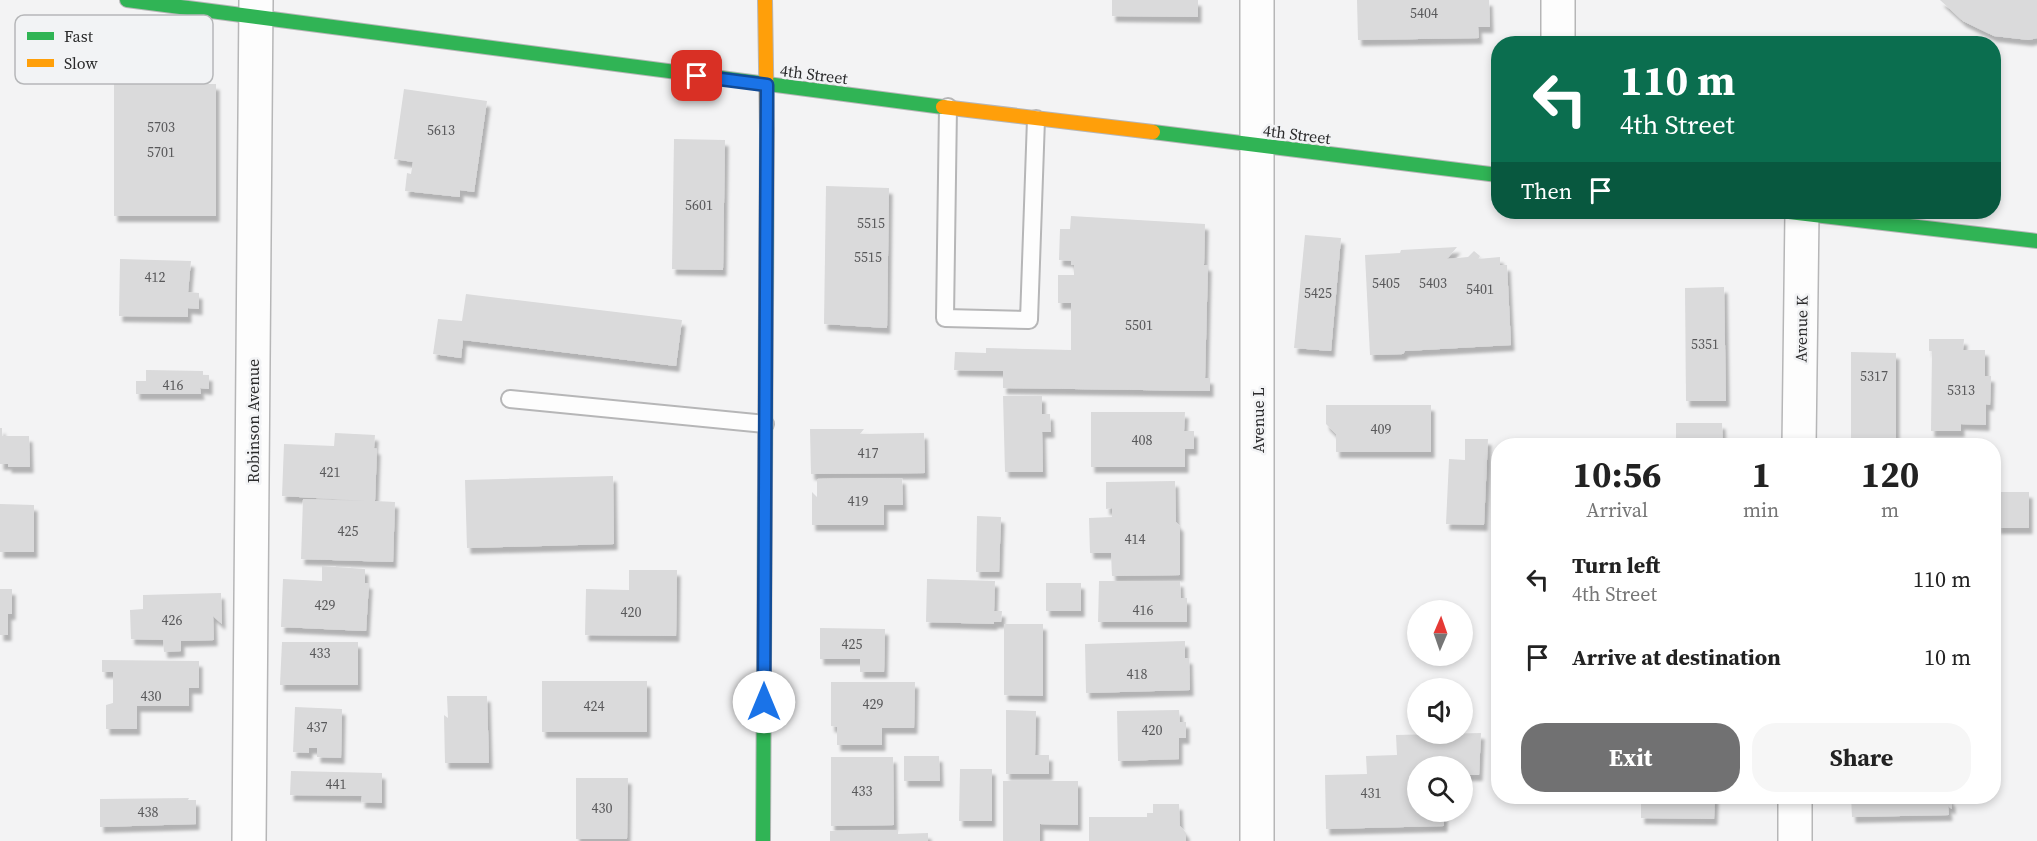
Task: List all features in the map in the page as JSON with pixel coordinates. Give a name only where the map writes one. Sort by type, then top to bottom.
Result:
[{"type":"main road","name":"4th Street","points":[[127,0],[256,9],[767,85],[1491,174]]},
{"type":"main road","points":[[763,841],[767,85],[765,0]]},
{"type":"main road","points":[[1852,219],[2037,242]]},
{"type":"street","name":"Avenue L","points":[[1257,0],[1257,841]]},
{"type":"street","points":[[1558,0],[1558,36]]},
{"type":"street","name":"Robinson Avenue","points":[[249,841],[256,9]]},
{"type":"street","name":"Avenue K","points":[[1796,219],[1799,438]]},
{"type":"street","points":[[1795,804],[1795,841]]},
{"type":"lane","points":[[948,107],[945,318],[1029,320],[1036,119]]},
{"type":"lane","points":[[510,399],[765,424]]},
{"type":"building","points":[[1112,0],[1198,0],[1198,17],[1112,16]]},
{"type":"building","points":[[1357,0],[1489,0],[1490,27],[1478,27],[1479,38],[1358,40]]},
{"type":"building","points":[[1940,0],[2037,0],[2037,38],[2029,40],[1994,36],[1963,21]]},
{"type":"building","points":[[114,84],[216,84],[216,216],[114,216]]},
{"type":"building","points":[[404,89],[487,101],[474,192],[460,190],[460,197],[405,191],[407,173],[411,174],[413,162],[394,159]]},
{"type":"building","points":[[674,139],[725,140],[723,270],[672,269]]},
{"type":"building","points":[[826,186],[889,188],[887,328],[824,324]]},
{"type":"building","points":[[1071,216],[1205,224],[1204,265],[1208,265],[1205,378],[1210,378],[1210,391],[1003,388],[1003,371],[954,370],[955,352],[986,353],[986,348],[1071,350],[1071,303],[1058,303],[1058,275],[1074,275],[1074,265],[1071,265],[1071,261],[1059,260],[1060,229],[1070,229]]},
{"type":"building","points":[[1305,235],[1341,238],[1331,351],[1294,348]]},
{"type":"building","points":[[1457,247],[1447,259],[1468,257],[1474,251],[1480,256],[1478,259],[1500,257],[1500,265],[1507,265],[1511,345],[1370,355],[1365,255],[1400,253],[1401,250]]},
{"type":"building","points":[[120,259],[191,261],[188,292],[199,293],[199,309],[188,308],[188,317],[119,316]]},
{"type":"building","points":[[1724,287],[1726,401],[1686,401],[1685,288]]},
{"type":"building","points":[[466,294],[682,320],[676,366],[463,340],[461,358],[433,354],[438,319],[462,321]]},
{"type":"building","points":[[1929,339],[1964,339],[1963,350],[1985,350],[1985,376],[1991,376],[1990,405],[1986,404],[1986,425],[1961,424],[1961,431],[1931,431],[1932,351],[1929,351]]},
{"type":"building","points":[[1851,352],[1896,353],[1896,438],[1851,438]]},
{"type":"building","points":[[146,370],[203,371],[203,375],[209,375],[209,389],[200,388],[201,394],[136,394],[136,381],[146,381]]},
{"type":"building","points":[[1003,396],[1042,396],[1042,414],[1050,414],[1051,432],[1042,432],[1043,472],[1005,472]]},
{"type":"building","points":[[1326,405],[1431,405],[1431,452],[1336,452],[1336,434],[1326,424]]},
{"type":"building","points":[[1091,412],[1185,412],[1184,431],[1194,431],[1194,449],[1185,449],[1185,467],[1091,467]]},
{"type":"building","points":[[1676,423],[1722,423],[1723,438],[1676,438]]},
{"type":"building","points":[[0,428],[2,428],[2,436],[29,436],[30,467],[8,467],[8,464],[0,464]]},
{"type":"building","points":[[810,429],[864,429],[860,434],[924,433],[925,473],[811,474]]},
{"type":"building","points":[[335,433],[375,435],[374,448],[377,449],[375,501],[395,502],[393,562],[301,559],[303,499],[366,501],[282,496],[284,444],[334,446]]},
{"type":"building","points":[[1465,439],[1488,439],[1484,525],[1446,524],[1449,459],[1465,460]]},
{"type":"building","points":[[613,476],[614,544],[467,548],[465,480]]},
{"type":"building","points":[[902,478],[903,505],[884,505],[884,525],[812,525],[812,492],[817,497],[817,479]]},
{"type":"building","points":[[1175,481],[1176,522],[1180,526],[1180,575],[1112,576],[1111,553],[1090,553],[1089,518],[1112,517],[1112,508],[1106,509],[1106,482]]},
{"type":"building","points":[[2001,492],[2029,492],[2029,528],[2001,528]]},
{"type":"building","points":[[0,504],[34,505],[34,552],[0,552]]},
{"type":"building","points":[[977,516],[1001,517],[999,572],[976,572]]},
{"type":"building","points":[[322,566],[365,569],[365,583],[369,583],[366,631],[281,627],[283,579],[322,581]]},
{"type":"building","points":[[629,570],[677,570],[676,636],[585,635],[586,589],[629,590]]},
{"type":"building","points":[[927,579],[995,581],[994,611],[1002,611],[1001,622],[994,622],[994,624],[926,622]]},
{"type":"building","points":[[1099,581],[1180,581],[1181,598],[1187,598],[1187,622],[1098,622]]},
{"type":"building","points":[[1046,583],[1081,583],[1081,611],[1046,611]]},
{"type":"building","points":[[0,589],[12,589],[12,614],[8,614],[8,635],[0,635]]},
{"type":"building","points":[[221,593],[222,624],[213,616],[214,640],[181,641],[181,651],[164,652],[163,640],[131,639],[130,610],[143,609],[143,595]]},
{"type":"building","points":[[1004,624],[1043,624],[1043,696],[1004,695]]},
{"type":"building","points":[[820,628],[885,629],[884,672],[860,672],[860,659],[820,659]]},
{"type":"building","points":[[1185,641],[1185,658],[1189,658],[1190,690],[1086,693],[1085,644]]},
{"type":"building","points":[[282,642],[358,642],[358,685],[280,685]]},
{"type":"building","points":[[102,660],[199,661],[199,688],[189,688],[189,706],[137,706],[137,729],[106,729],[106,705],[113,703],[113,672],[102,672]]},
{"type":"building","points":[[542,681],[647,681],[647,732],[542,732]]},
{"type":"building","points":[[831,682],[915,682],[914,728],[882,728],[882,745],[837,745],[837,727],[831,726]]},
{"type":"building","points":[[447,696],[487,696],[489,763],[445,763],[444,715],[448,718]]},
{"type":"building","points":[[295,707],[342,709],[341,758],[317,757],[317,748],[309,748],[309,753],[293,752]]},
{"type":"building","points":[[1006,710],[1036,711],[1035,755],[1049,755],[1049,774],[1006,774]]},
{"type":"building","points":[[1179,710],[1180,722],[1186,722],[1186,738],[1179,738],[1179,759],[1118,761],[1117,711]]},
{"type":"building","points":[[1473,733],[1481,733],[1479,775],[1473,775],[1473,756],[1407,756],[1407,822],[1444,822],[1444,826],[1326,829],[1325,775],[1367,774],[1366,756],[1397,755],[1396,735],[1407,735],[1407,744],[1473,744]]},
{"type":"building","points":[[904,756],[939,756],[940,781],[904,781]]},
{"type":"building","points":[[831,757],[893,757],[894,825],[831,826]]},
{"type":"building","points":[[960,769],[992,769],[992,821],[959,821]]},
{"type":"building","points":[[291,771],[382,773],[382,803],[361,802],[362,796],[290,795]]},
{"type":"building","points":[[576,778],[628,778],[627,839],[576,839]]},
{"type":"building","points":[[1003,781],[1078,781],[1078,825],[1040,824],[1040,841],[1003,841]]},
{"type":"building","points":[[189,798],[188,800],[196,800],[196,824],[100,827],[100,799]]},
{"type":"building","points":[[1153,804],[1179,804],[1180,826],[1186,833],[1186,841],[1089,841],[1089,817],[1147,817],[1147,813],[1153,813]]},
{"type":"building","points":[[1641,804],[1715,804],[1714,819],[1641,818]]},
{"type":"building","points":[[1851,804],[1952,804],[1952,809],[1948,806],[1949,815],[1852,817]]},
{"type":"building","points":[[898,830],[898,834],[928,833],[928,841],[830,841],[830,831]]},
{"type":"traffic: fast","points":[[127,0],[943,107]]},
{"type":"traffic: fast","points":[[763,841],[767,131]]},
{"type":"traffic: fast","points":[[1153,132],[1491,174]]},
{"type":"traffic: fast","points":[[1849,219],[2037,241]]},
{"type":"traffic: slow","points":[[765,0],[767,131]]},
{"type":"traffic: slow","points":[[943,107],[1153,132]]},
{"type":"route","points":[[697,76],[767,85],[764,702]]}]
